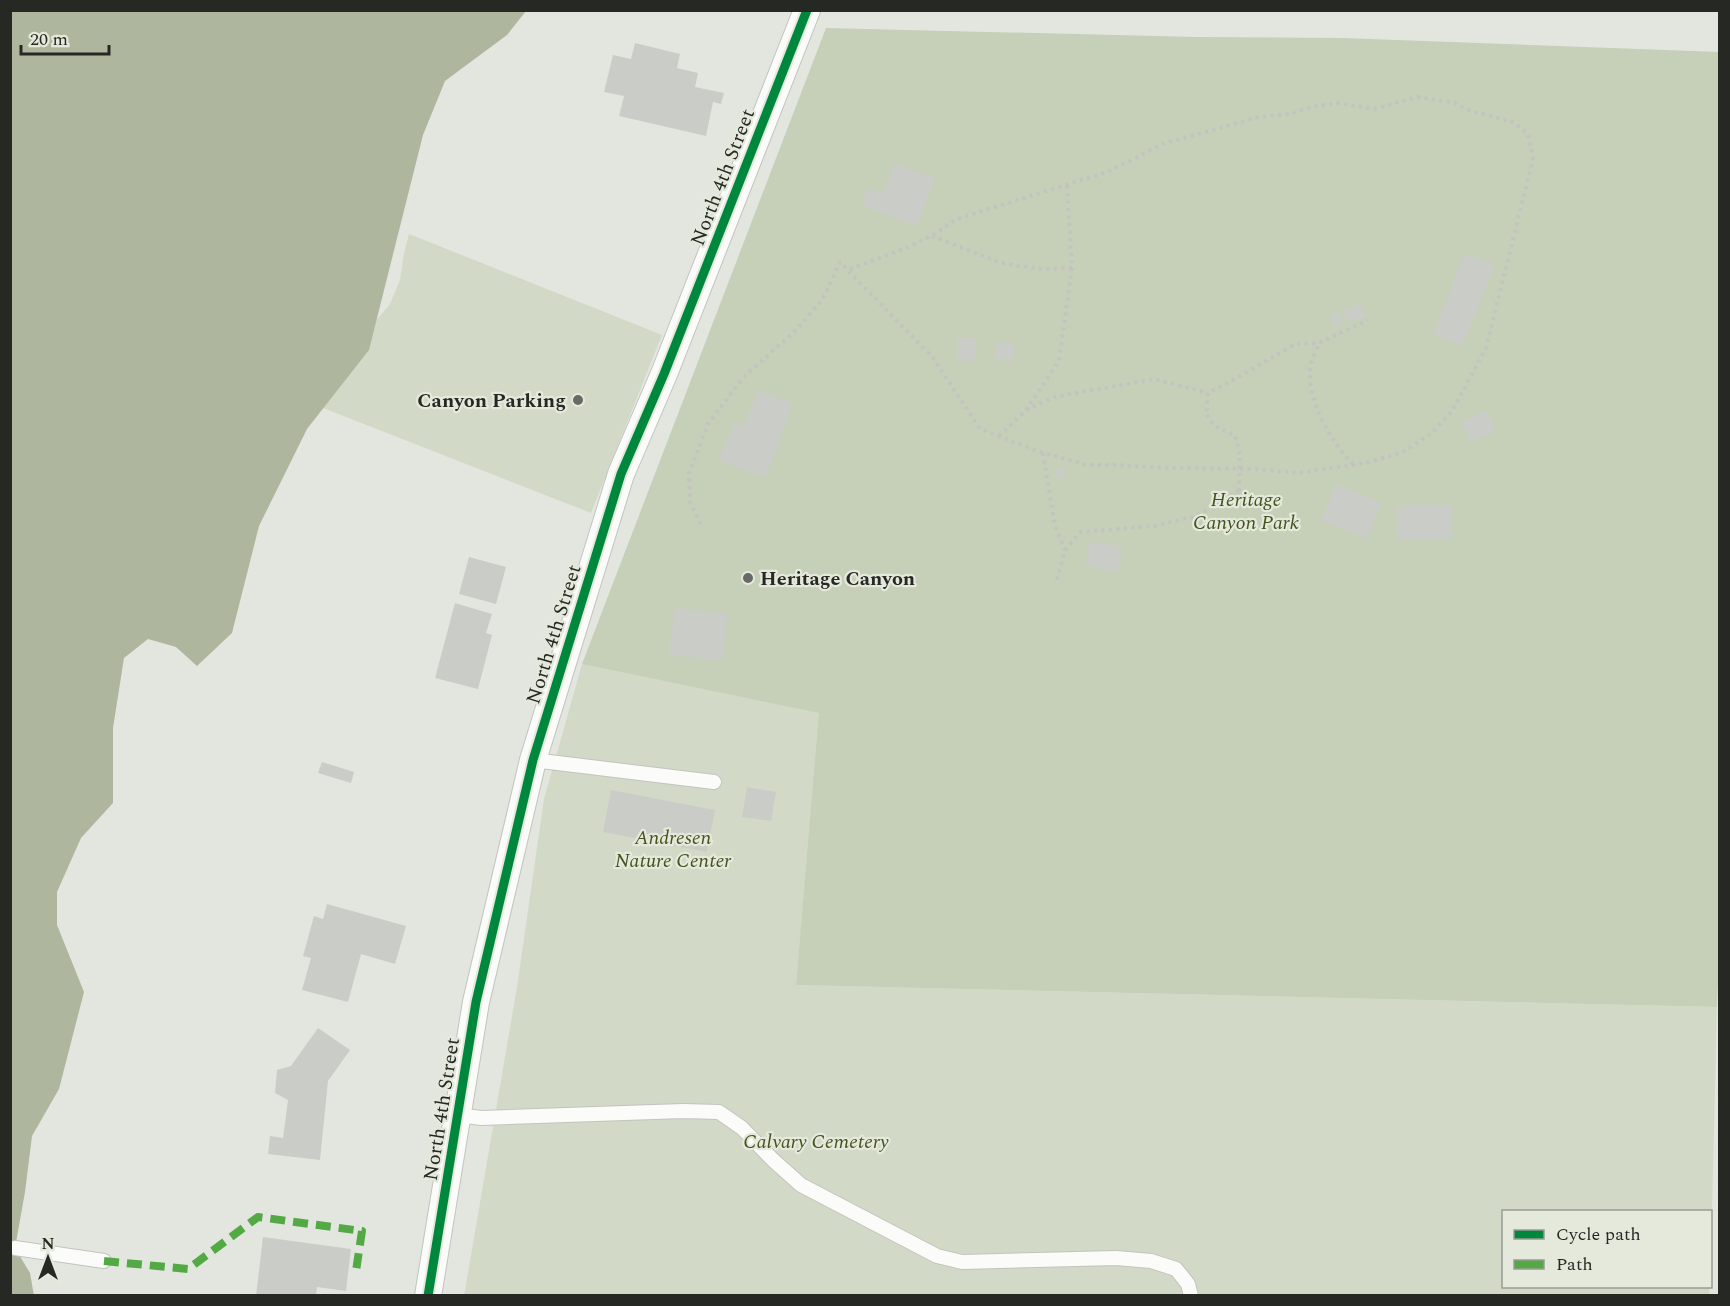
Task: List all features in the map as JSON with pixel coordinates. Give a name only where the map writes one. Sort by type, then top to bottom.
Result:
[{"type":"street","name":"North 4th Street","points":[[428,1296],[476,1002],[533,760],[621,474],[664,374],[807,10]]},
{"type":"lane","points":[[533,760],[714,782]]},
{"type":"lane","points":[[458,1115],[481,1118],[683,1111],[719,1112],[742,1128],[801,1185],[937,1256],[962,1262],[1116,1258],[1151,1261],[1176,1269],[1188,1284],[1191,1296]]},
{"type":"lane","points":[[15,1248],[104,1261]]},
{"type":"path","points":[[701,524],[690,502],[688,473],[708,424],[742,379],[798,328],[823,299],[840,262],[933,358],[980,429],[1042,453],[1087,465],[1252,469],[1299,473],[1365,463],[1401,453],[1431,434],[1452,411],[1486,348],[1533,159],[1528,134],[1513,122],[1468,110],[1455,103],[1418,97],[1374,109],[1339,103],[1317,106],[1287,114],[1259,117],[1162,144],[1110,171],[957,219],[931,236],[906,248],[848,270]]},
{"type":"path","points":[[999,436],[1026,410],[1059,361],[1072,268],[1067,184]]},
{"type":"path","points":[[931,236],[1001,263],[1040,269],[1072,268]]},
{"type":"path","points":[[1026,410],[1054,397],[1155,379],[1208,393],[1295,344],[1319,343],[1368,320]]},
{"type":"path","points":[[1319,343],[1310,369],[1312,398],[1328,431],[1345,456],[1354,464]]},
{"type":"path","points":[[1056,583],[1065,550],[1080,532],[1154,526],[1196,516],[1239,491],[1240,454],[1234,435],[1214,426],[1206,414],[1208,393]]},
{"type":"path","points":[[1042,453],[1055,526],[1065,550]]},
{"type":"green space","name":"Heritage Canyon Park","points":[[826,28],[1196,37],[1343,38],[1719,52],[1720,983],[1718,983],[1717,1007],[796,985],[819,713],[582,664]]},
{"type":"green space","points":[[409,234],[662,335],[591,513],[318,406],[361,338],[390,304],[400,280]]},
{"type":"green space","name":"Calvary Cemetery","points":[[582,664],[820,713],[796,985],[1717,1007],[1712,1214],[1712,1210],[1502,1210],[1502,1288],[1710,1288],[1709,1295],[464,1296],[517,987],[544,799]]},
{"type":"shaded area","points":[[10,11],[526,11],[507,35],[445,81],[423,135],[369,350],[307,429],[259,526],[232,633],[197,666],[176,647],[148,639],[124,658],[113,728],[113,803],[81,838],[57,892],[57,925],[84,992],[59,1089],[32,1136],[15,1248],[30,1273],[34,1296],[10,1295]]},
{"type":"building","points":[[635,43],[680,54],[677,68],[698,73],[695,87],[724,93],[721,104],[713,102],[706,136],[619,116],[624,96],[604,92],[613,55],[631,59]]},
{"type":"building","points":[[894,163],[935,178],[917,226],[861,205],[868,188],[883,194]]},
{"type":"building","points":[[1465,253],[1495,264],[1462,346],[1433,335]]},
{"type":"building","points":[[1360,304],[1365,317],[1348,322],[1343,311]]},
{"type":"building","points":[[1339,313],[1342,325],[1334,327],[1331,315]]},
{"type":"building","points":[[957,338],[976,338],[976,361],[957,361]]},
{"type":"building","points":[[996,342],[1014,343],[1013,361],[994,359]]},
{"type":"building","points":[[758,390],[793,403],[765,478],[719,460],[733,423],[744,427]]},
{"type":"building","points":[[1488,410],[1496,431],[1470,442],[1461,421]]},
{"type":"building","points":[[1057,468],[1066,469],[1066,478],[1056,478]]},
{"type":"building","points":[[1336,484],[1381,503],[1366,539],[1321,520]]},
{"type":"building","points":[[1398,505],[1452,505],[1452,540],[1398,540]]},
{"type":"building","points":[[1090,541],[1123,547],[1118,573],[1085,565]]},
{"type":"building","points":[[469,557],[506,567],[496,604],[459,594]]},
{"type":"building","points":[[455,603],[492,614],[486,633],[492,635],[478,689],[435,678]]},
{"type":"building","points":[[675,608],[727,614],[722,661],[669,655]]},
{"type":"building","points":[[322,762],[354,772],[351,783],[318,773]]},
{"type":"building","points":[[747,787],[776,792],[771,821],[742,817]]},
{"type":"building","points":[[611,790],[715,810],[707,852],[603,832]]},
{"type":"building","points":[[327,904],[406,926],[395,964],[361,954],[348,1002],[302,990],[311,958],[303,956],[314,916],[323,919]]},
{"type":"building","points":[[318,1028],[350,1050],[328,1081],[320,1160],[268,1154],[270,1136],[283,1138],[288,1100],[275,1093],[277,1070],[291,1066]]},
{"type":"building","points":[[263,1237],[351,1249],[346,1291],[317,1287],[316,1296],[256,1296]]},
{"type":"marked path","points":[[104,1261],[188,1269],[258,1217],[362,1231],[356,1271]]},
{"type":"cycle path","points":[[428,1296],[476,1002],[533,760],[621,474],[664,374],[807,10]]},
{"type":"place","name":"Canyon Parking","points":[[578,400]]},
{"type":"place","name":"Heritage Canyon","points":[[748,578]]},
{"type":"park label","name":"Andresen Nature Center","points":[[673,848]]}]
